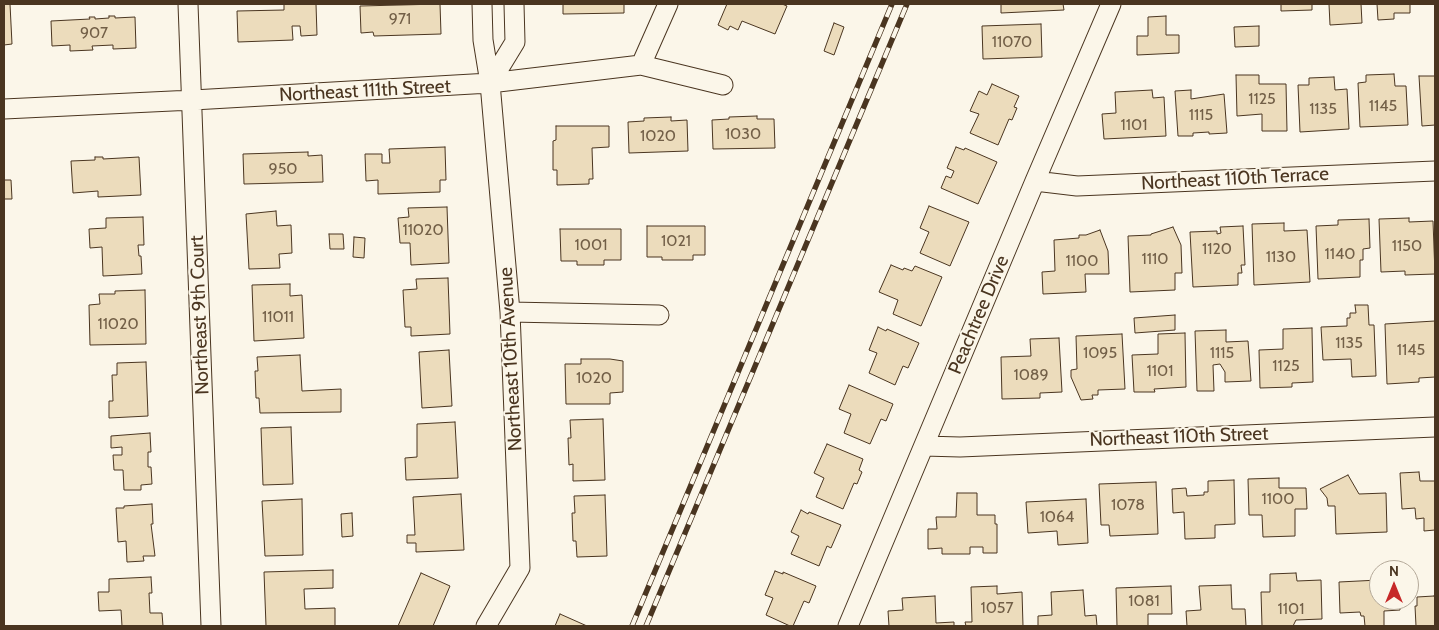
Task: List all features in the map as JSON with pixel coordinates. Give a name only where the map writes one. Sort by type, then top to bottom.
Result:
[{"type":"street","name":"Northeast 9th Court","points":[[188,4],[211,626]]},
{"type":"street","name":"Northeast 10th Avenue","points":[[482,4],[483,40],[490,83],[510,312],[520,568],[486,626]]},
{"type":"street","points":[[490,83],[515,42],[514,4]]},
{"type":"street","points":[[641,65],[668,4]]},
{"type":"street","name":"Peachtree Drive","points":[[848,626],[1111,4]]},
{"type":"street","name":"Northeast 111th Street","points":[[4,108],[193,100],[490,83],[641,65],[723,85]]},
{"type":"street","name":"Northeast 110th Terrace","points":[[1035,180],[1076,186],[1435,170]]},
{"type":"street","points":[[510,312],[659,315]]},
{"type":"street","name":"Northeast 110th Street","points":[[924,446],[970,446],[1435,427]]},
{"type":"building","points":[[4,4],[10,4],[12,44],[4,45]]},
{"type":"building","points":[[284,4],[316,4],[317,35],[301,36],[300,26],[292,26],[293,40],[238,42],[237,11],[284,10]]},
{"type":"building","points":[[440,4],[441,34],[374,36],[373,32],[361,33],[360,6]]},
{"type":"building","points":[[563,4],[624,4],[624,13],[563,14]]},
{"type":"building","points":[[727,4],[782,4],[787,6],[775,34],[742,21],[738,30],[730,26],[728,30],[718,25]]},
{"type":"building","points":[[1001,4],[1063,4],[1064,10],[1001,13]]},
{"type":"building","points":[[1281,4],[1312,4],[1312,10],[1281,11]]},
{"type":"building","points":[[1329,4],[1361,4],[1362,23],[1330,25]]},
{"type":"building","points":[[1377,4],[1410,4],[1410,13],[1394,13],[1394,19],[1378,20]]},
{"type":"building","points":[[109,16],[115,16],[115,18],[135,17],[136,48],[113,49],[113,45],[92,46],[93,50],[70,51],[70,45],[52,46],[51,21],[90,19],[89,17],[95,17],[95,19],[109,18]]},
{"type":"building","points":[[1166,16],[1166,35],[1179,35],[1179,53],[1137,55],[1137,36],[1148,36],[1148,17]]},
{"type":"building","points":[[834,23],[844,27],[834,55],[824,51]]},
{"type":"building","points":[[1041,24],[1042,57],[983,59],[982,26]]},
{"type":"building","points":[[1259,26],[1259,46],[1235,47],[1234,27]]},
{"type":"building","points":[[1394,74],[1395,86],[1406,86],[1408,125],[1360,127],[1358,83],[1366,82],[1366,75]]},
{"type":"building","points":[[1236,75],[1259,75],[1259,84],[1286,84],[1287,131],[1262,131],[1262,114],[1237,116]]},
{"type":"building","points":[[1419,76],[1435,76],[1435,125],[1422,126]]},
{"type":"building","points":[[1334,77],[1335,90],[1347,89],[1349,129],[1300,132],[1298,85],[1309,85],[1309,78]]},
{"type":"building","points":[[992,84],[1019,96],[1014,107],[1017,108],[1012,120],[1009,119],[998,145],[970,133],[979,114],[970,111],[979,91],[987,95]]},
{"type":"building","points":[[1152,90],[1153,98],[1164,97],[1166,136],[1104,139],[1102,114],[1116,113],[1115,92]]},
{"type":"building","points":[[1191,90],[1191,99],[1224,94],[1227,133],[1209,134],[1209,132],[1193,133],[1193,136],[1178,136],[1175,91]]},
{"type":"building","points":[[757,116],[757,119],[774,119],[775,148],[713,149],[712,120]]},
{"type":"building","points":[[671,117],[671,121],[687,120],[688,151],[629,153],[628,122],[644,121],[644,118]]},
{"type":"building","points":[[556,126],[609,126],[609,147],[592,148],[593,179],[589,179],[589,184],[557,185],[557,170],[553,170],[553,141],[556,140]]},
{"type":"building","points":[[445,147],[446,180],[440,180],[440,192],[378,194],[378,180],[366,181],[365,154],[382,154],[382,163],[390,163],[389,149]]},
{"type":"building","points":[[956,147],[964,150],[965,148],[997,162],[978,204],[941,188],[946,176],[951,178],[954,171],[947,168]]},
{"type":"building","points":[[308,152],[308,156],[322,155],[323,182],[244,184],[243,154]]},
{"type":"building","points":[[95,157],[103,157],[103,159],[139,157],[141,195],[98,197],[98,191],[73,193],[71,161],[95,160]]},
{"type":"building","points":[[4,180],[11,180],[12,199],[4,199]]},
{"type":"building","points":[[929,206],[969,222],[950,266],[920,253],[929,232],[920,228]]},
{"type":"building","points":[[447,207],[449,263],[411,265],[410,243],[400,243],[398,218],[409,217],[408,208]]},
{"type":"building","points":[[276,211],[277,226],[291,225],[292,253],[279,254],[280,268],[249,269],[246,214]]},
{"type":"building","points":[[143,217],[144,245],[138,245],[142,274],[103,276],[102,247],[90,248],[89,229],[106,228],[106,218]]},
{"type":"building","points":[[1409,218],[1409,222],[1433,221],[1435,274],[1405,275],[1405,271],[1381,272],[1379,219]]},
{"type":"building","points":[[1369,219],[1370,248],[1363,249],[1363,260],[1360,260],[1360,277],[1318,279],[1316,226],[1338,225],[1338,220]]},
{"type":"building","points":[[1284,223],[1284,231],[1307,230],[1310,282],[1254,285],[1252,224]]},
{"type":"building","points":[[647,226],[705,226],[705,255],[693,255],[693,260],[662,260],[662,257],[647,257]]},
{"type":"building","points":[[1243,226],[1245,265],[1241,265],[1242,273],[1238,273],[1238,285],[1193,287],[1190,232],[1217,231],[1217,234],[1221,233],[1220,227]]},
{"type":"building","points":[[1173,227],[1181,245],[1182,273],[1175,273],[1175,290],[1130,292],[1128,236],[1151,235]]},
{"type":"building","points":[[560,229],[621,229],[621,260],[604,260],[604,265],[577,265],[577,261],[561,261]]},
{"type":"building","points":[[1100,230],[1108,251],[1109,274],[1085,274],[1086,292],[1043,294],[1042,272],[1055,271],[1054,240],[1079,238],[1079,235],[1086,235]]},
{"type":"building","points":[[329,234],[343,234],[344,249],[330,249]]},
{"type":"building","points":[[354,237],[365,238],[364,258],[353,257]]},
{"type":"building","points":[[891,265],[903,270],[904,268],[912,271],[915,266],[942,277],[921,326],[893,314],[898,300],[879,292]]},
{"type":"building","points":[[448,278],[450,334],[411,336],[411,327],[405,327],[403,290],[417,289],[416,279]]},
{"type":"building","points":[[290,284],[290,296],[302,295],[304,338],[254,341],[252,285]]},
{"type":"building","points":[[145,290],[146,344],[90,345],[89,305],[100,304],[99,294],[115,294],[115,291]]},
{"type":"building","points":[[1355,305],[1368,305],[1369,325],[1374,325],[1376,376],[1352,377],[1351,359],[1323,360],[1321,327],[1347,326],[1347,318],[1350,318],[1350,313],[1356,313]]},
{"type":"building","points":[[1175,315],[1175,330],[1135,333],[1134,318]]},
{"type":"building","points":[[1435,321],[1435,377],[1419,378],[1419,382],[1387,384],[1385,324]]},
{"type":"building","points":[[878,327],[919,343],[908,368],[903,366],[895,385],[869,373],[877,353],[869,350]]},
{"type":"building","points":[[1312,328],[1313,382],[1292,383],[1292,387],[1260,388],[1259,350],[1283,349],[1283,329]]},
{"type":"building","points":[[1226,330],[1226,342],[1248,341],[1251,381],[1225,382],[1225,372],[1220,364],[1213,365],[1214,391],[1197,391],[1195,331]]},
{"type":"building","points":[[1185,333],[1186,387],[1154,389],[1155,392],[1134,392],[1132,355],[1158,354],[1158,334]]},
{"type":"building","points":[[1122,334],[1125,389],[1098,390],[1098,395],[1092,395],[1093,399],[1081,400],[1071,377],[1071,370],[1077,369],[1076,336]]},
{"type":"building","points":[[1059,338],[1062,392],[1040,393],[1040,398],[1002,399],[1001,357],[1031,356],[1030,339]]},
{"type":"building","points":[[449,350],[452,406],[422,408],[419,352]]},
{"type":"building","points":[[300,355],[302,391],[341,389],[341,412],[260,413],[259,398],[256,398],[255,371],[258,371],[257,357]]},
{"type":"building","points":[[581,359],[623,361],[623,392],[610,393],[610,404],[566,404],[565,364],[581,364]]},
{"type":"building","points":[[146,362],[148,416],[109,418],[109,401],[113,401],[112,375],[117,375],[117,363]]},
{"type":"building","points":[[849,385],[893,404],[886,421],[881,419],[870,444],[844,433],[851,414],[839,409]]},
{"type":"building","points":[[603,419],[605,480],[573,481],[573,464],[569,465],[568,438],[571,438],[570,420]]},
{"type":"building","points":[[455,422],[458,478],[406,480],[405,458],[417,457],[417,424]]},
{"type":"building","points":[[291,427],[293,484],[263,485],[261,428]]},
{"type":"building","points":[[150,433],[151,452],[148,452],[148,467],[151,467],[152,484],[141,485],[141,490],[124,490],[123,470],[114,470],[113,455],[122,455],[122,447],[111,448],[111,436]]},
{"type":"building","points":[[827,444],[863,459],[859,470],[862,472],[857,484],[854,483],[843,509],[816,497],[824,478],[814,473]]},
{"type":"building","points":[[1419,472],[1420,481],[1435,481],[1435,530],[1424,531],[1424,518],[1416,519],[1415,508],[1402,509],[1400,473]]},
{"type":"building","points":[[1348,475],[1359,494],[1386,493],[1387,532],[1336,534],[1335,506],[1328,506],[1327,498],[1320,489]]},
{"type":"building","points":[[1279,478],[1279,488],[1306,488],[1307,509],[1295,509],[1295,536],[1263,537],[1262,515],[1249,515],[1248,479]]},
{"type":"building","points":[[1234,480],[1235,524],[1215,525],[1215,538],[1185,539],[1184,512],[1173,513],[1172,489],[1186,488],[1187,496],[1204,495],[1204,492],[1208,492],[1208,481]]},
{"type":"building","points":[[1156,482],[1158,534],[1110,536],[1109,525],[1101,525],[1099,484]]},
{"type":"building","points":[[957,493],[977,493],[977,515],[995,515],[995,524],[997,524],[997,553],[983,553],[983,547],[970,547],[970,554],[942,554],[942,548],[928,549],[928,529],[937,529],[936,517],[956,517]]},
{"type":"building","points":[[461,494],[464,550],[416,552],[416,543],[407,543],[407,535],[415,535],[413,497]]},
{"type":"building","points":[[605,495],[607,556],[577,557],[576,541],[573,541],[572,513],[575,513],[574,496]]},
{"type":"building","points":[[302,499],[303,555],[265,556],[262,501]]},
{"type":"building","points":[[1086,499],[1088,543],[1058,545],[1057,531],[1028,533],[1026,502]]},
{"type":"building","points":[[152,504],[153,524],[151,524],[155,556],[143,556],[144,561],[127,562],[126,541],[118,542],[116,508]]},
{"type":"building","points":[[801,510],[841,525],[831,548],[827,546],[819,566],[791,554],[799,536],[791,532]]},
{"type":"building","points":[[352,513],[353,536],[342,537],[341,514]]},
{"type":"building","points":[[333,570],[333,588],[304,589],[305,609],[335,608],[335,626],[266,626],[264,572]]},
{"type":"building","points":[[775,571],[783,574],[783,572],[816,586],[809,603],[804,601],[793,626],[766,615],[773,598],[765,595]]},
{"type":"building","points":[[421,573],[450,586],[433,626],[398,626]]},
{"type":"building","points":[[1296,573],[1297,581],[1321,580],[1322,619],[1296,620],[1293,626],[1262,626],[1261,592],[1270,592],[1270,574]]},
{"type":"building","points":[[151,577],[152,593],[149,593],[150,613],[162,613],[163,626],[122,626],[121,610],[99,611],[98,592],[109,592],[109,579]]},
{"type":"building","points":[[1369,580],[1369,610],[1400,610],[1384,611],[1384,626],[1365,626],[1364,616],[1361,616],[1360,612],[1340,613],[1339,582]]},
{"type":"building","points":[[1231,585],[1232,609],[1245,609],[1246,626],[1187,626],[1186,611],[1201,610],[1199,586]]},
{"type":"building","points":[[997,586],[997,594],[1022,592],[1023,626],[966,626],[965,622],[972,622],[971,587]]},
{"type":"building","points":[[1171,586],[1172,614],[1148,614],[1148,626],[1117,626],[1116,588]]},
{"type":"building","points":[[1083,590],[1085,616],[1096,615],[1097,626],[1038,626],[1038,616],[1052,615],[1051,592]]},
{"type":"building","points":[[935,596],[936,623],[954,622],[954,626],[889,626],[888,611],[903,610],[902,598]]},
{"type":"building","points":[[1434,596],[1435,626],[1416,626],[1415,610],[1419,610],[1419,597]]},
{"type":"building","points":[[560,614],[587,626],[555,626]]},
{"type":"railway","points":[[632,626],[892,4]]},
{"type":"railway","points":[[646,626],[907,4]]}]
